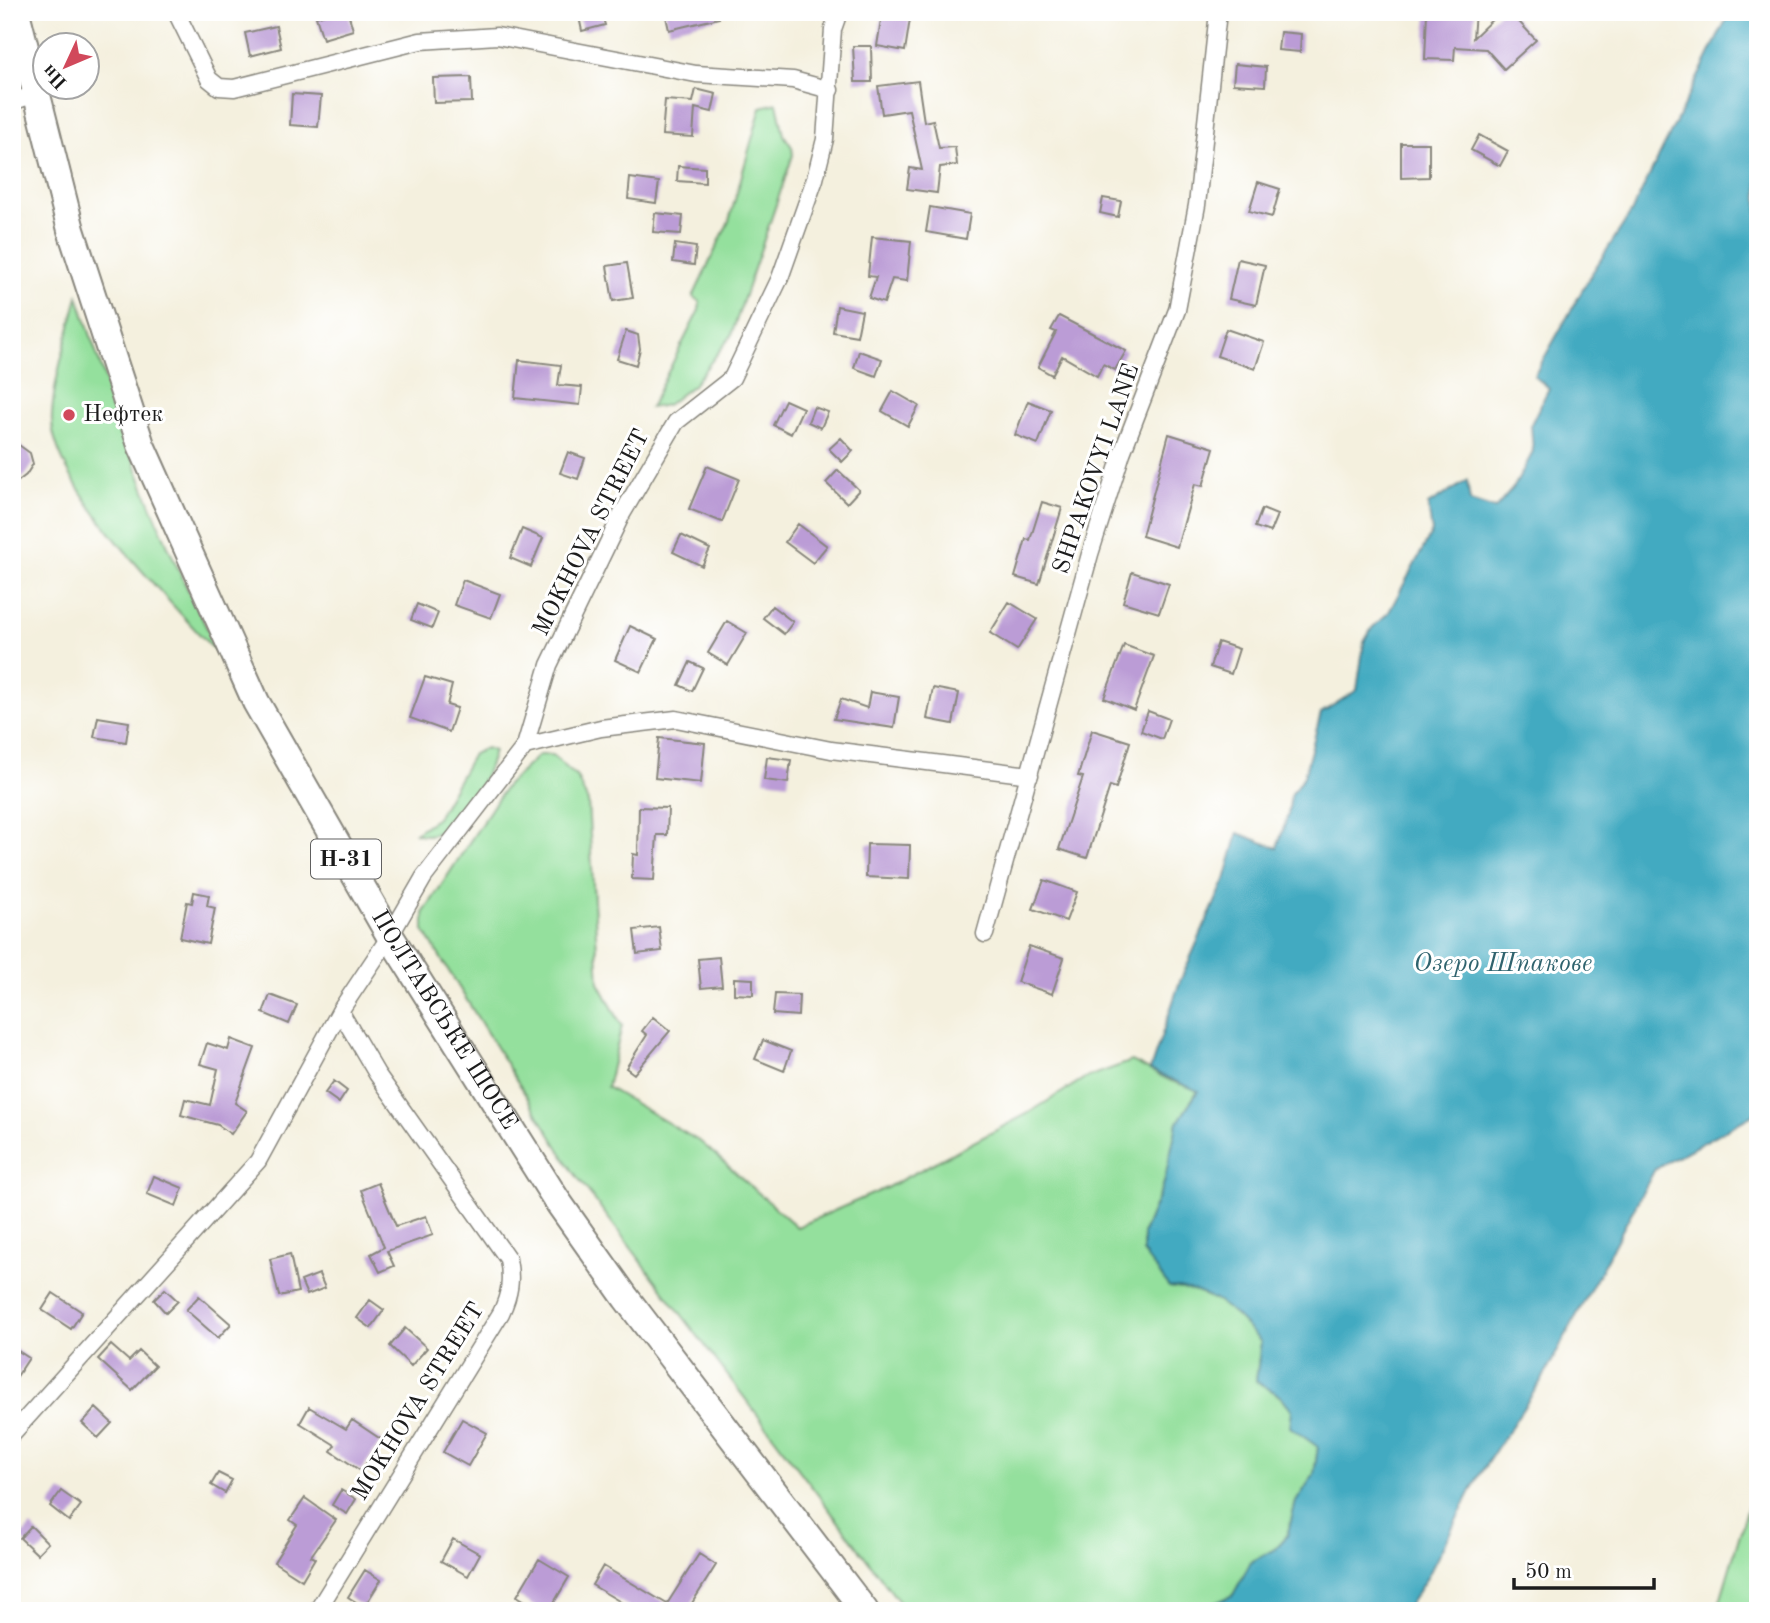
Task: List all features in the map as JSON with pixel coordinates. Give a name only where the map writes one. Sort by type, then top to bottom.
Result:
[{"type":"main road","name":"ПОЛТАВСЬКЕ ШОСЕ","points":[[16,12],[24,98],[71,230],[141,445],[256,702],[390,936],[556,1199],[626,1298],[864,1611]]},
{"type":"street","points":[[176,12],[209,79],[219,87],[234,88],[420,41],[497,36],[696,74],[793,80],[830,90]]},
{"type":"street","name":"MOKHOVA STREET","points":[[12,1434],[258,1161],[340,1011],[390,936],[424,877],[525,746],[549,665],[622,514],[676,422],[732,378],[780,278],[815,179],[825,139],[833,29],[839,12]]},
{"type":"street","name":"SHPAKOVYI LANE","points":[[985,934],[1090,554],[1122,453],[1177,310],[1197,205],[1218,12]]},
{"type":"street","points":[[525,746],[601,728],[676,719],[831,750],[1030,775]]},
{"type":"street","name":"MOKHOVA STREET","points":[[319,1607],[501,1313],[509,1296],[511,1278],[508,1259],[377,1074],[340,1011]]},
{"type":"green space","points":[[777,103],[784,135],[792,147],[793,155],[731,336],[693,385],[667,405],[650,408],[699,310],[700,302],[693,297],[729,221],[761,107]]},
{"type":"green space","points":[[78,296],[142,483],[202,619],[226,663],[120,545],[71,475],[56,443],[53,400]]},
{"type":"green space","points":[[486,748],[494,751],[490,764],[466,809],[442,830],[429,835],[415,833],[437,818],[473,754]]},
{"type":"green space","points":[[539,755],[552,755],[577,777],[588,802],[599,983],[622,1026],[607,1087],[702,1143],[797,1227],[886,1188],[1027,1114],[1085,1078],[1132,1061],[1171,1081],[1198,1090],[1177,1124],[1164,1183],[1143,1233],[1169,1287],[1211,1297],[1231,1311],[1261,1342],[1256,1381],[1285,1401],[1306,1434],[1318,1447],[1314,1474],[1296,1502],[1287,1536],[1275,1549],[1251,1562],[1233,1595],[1214,1604],[1208,1611],[906,1611],[572,1170],[424,931],[424,912],[506,786]]},
{"type":"green space","points":[[1758,1473],[1758,1611],[1717,1611]]},
{"type":"water","name":"Озеро Шпакове","points":[[1730,12],[1758,12],[1758,1108],[1753,1115],[1655,1169],[1543,1378],[1478,1477],[1428,1576],[1405,1611],[1208,1611],[1213,1604],[1233,1595],[1251,1562],[1275,1549],[1287,1536],[1296,1502],[1314,1474],[1318,1447],[1290,1427],[1292,1410],[1281,1396],[1256,1381],[1261,1342],[1231,1311],[1211,1297],[1169,1287],[1143,1252],[1143,1233],[1164,1183],[1177,1124],[1198,1091],[1150,1070],[1180,981],[1225,880],[1238,833],[1277,848],[1288,815],[1291,795],[1304,776],[1321,713],[1357,690],[1364,642],[1372,628],[1389,612],[1432,532],[1428,505],[1467,481],[1470,501],[1495,509],[1514,487],[1533,452],[1531,424],[1549,388],[1534,376],[1592,273],[1632,211]]},
{"type":"building","points":[[331,12],[348,12],[353,30],[323,39],[316,17]]},
{"type":"building","points":[[578,12],[601,12],[605,25],[582,31]]},
{"type":"building","points":[[665,12],[718,12],[719,18],[669,30]]},
{"type":"building","points":[[1427,12],[1475,12],[1473,38],[1500,12],[1510,12],[1536,40],[1504,69],[1486,49],[1455,47],[1454,60],[1425,59]]},
{"type":"building","points":[[882,14],[910,19],[905,51],[877,46]]},
{"type":"building","points":[[276,26],[281,48],[250,56],[245,33]]},
{"type":"building","points":[[1280,32],[1301,34],[1300,52],[1278,50]]},
{"type":"building","points":[[853,46],[871,46],[872,82],[855,82]]},
{"type":"building","points":[[1235,64],[1266,67],[1265,86],[1233,84]]},
{"type":"building","points":[[471,77],[472,102],[434,103],[433,78]]},
{"type":"building","points":[[918,81],[924,122],[933,120],[939,148],[955,147],[957,165],[940,167],[937,193],[907,189],[910,168],[922,170],[909,110],[882,114],[878,86]]},
{"type":"building","points":[[696,89],[716,94],[712,112],[695,108],[693,137],[662,135],[665,100],[693,102]]},
{"type":"building","points":[[292,94],[321,96],[318,127],[290,125]]},
{"type":"building","points":[[1479,135],[1508,151],[1500,166],[1471,150]]},
{"type":"building","points":[[1401,143],[1429,143],[1429,177],[1401,178]]},
{"type":"building","points":[[678,166],[705,168],[705,183],[677,181]]},
{"type":"building","points":[[630,178],[659,182],[656,203],[628,199]]},
{"type":"building","points":[[1258,182],[1280,189],[1272,217],[1249,211]]},
{"type":"building","points":[[1103,198],[1121,201],[1118,217],[1100,213]]},
{"type":"building","points":[[930,207],[970,214],[966,239],[926,232]]},
{"type":"building","points":[[655,213],[683,216],[681,234],[653,232]]},
{"type":"building","points":[[872,237],[911,241],[907,281],[892,279],[884,303],[869,298],[876,277],[868,276]]},
{"type":"building","points":[[675,244],[696,247],[694,265],[673,262]]},
{"type":"building","points":[[1238,259],[1265,265],[1256,305],[1229,299]]},
{"type":"building","points":[[627,263],[633,298],[613,301],[607,266]]},
{"type":"building","points":[[837,306],[862,311],[857,336],[833,332]]},
{"type":"building","points":[[1059,316],[1126,351],[1115,370],[1103,364],[1097,376],[1062,356],[1052,375],[1038,367],[1056,332],[1051,330]]},
{"type":"building","points":[[1226,329],[1264,342],[1255,369],[1217,356]]},
{"type":"building","points":[[626,331],[638,335],[640,349],[636,365],[617,359]]},
{"type":"building","points":[[859,351],[882,359],[876,376],[854,368]]},
{"type":"building","points":[[519,360],[561,365],[558,385],[582,387],[580,405],[515,398]]},
{"type":"building","points":[[893,391],[919,406],[908,426],[882,411]]},
{"type":"building","points":[[785,400],[803,408],[791,434],[773,425]]},
{"type":"building","points":[[1028,401],[1051,410],[1038,444],[1015,435]]},
{"type":"building","points":[[814,407],[828,412],[821,428],[808,422]]},
{"type":"building","points":[[1169,434],[1214,448],[1203,486],[1195,484],[1177,547],[1142,536]]},
{"type":"building","points":[[841,438],[853,451],[842,462],[829,449]]},
{"type":"building","points":[[12,440],[30,453],[33,464],[26,475],[12,486]]},
{"type":"building","points":[[568,452],[585,458],[578,479],[560,473]]},
{"type":"building","points":[[707,466],[739,479],[722,522],[689,509]]},
{"type":"building","points":[[838,470],[859,490],[847,503],[826,483]]},
{"type":"building","points":[[1042,502],[1062,508],[1039,584],[1015,577],[1026,539],[1030,540]]},
{"type":"building","points":[[1262,509],[1277,515],[1270,532],[1255,527]]},
{"type":"building","points":[[798,524],[827,546],[813,563],[785,542]]},
{"type":"building","points":[[522,529],[543,538],[531,567],[510,558]]},
{"type":"building","points":[[681,535],[710,549],[702,566],[673,552]]},
{"type":"building","points":[[1132,572],[1169,584],[1159,613],[1123,602]]},
{"type":"building","points":[[463,580],[500,594],[491,618],[454,605]]},
{"type":"building","points":[[1009,602],[1037,619],[1017,650],[990,633]]},
{"type":"building","points":[[417,604],[438,613],[432,628],[411,620]]},
{"type":"building","points":[[772,606],[793,622],[784,634],[763,618]]},
{"type":"building","points":[[727,621],[747,633],[728,665],[708,653]]},
{"type":"building","points":[[630,626],[657,639],[641,672],[615,660]]},
{"type":"building","points":[[1218,642],[1239,649],[1231,674],[1210,667]]},
{"type":"building","points":[[1124,645],[1154,656],[1134,710],[1104,698]]},
{"type":"building","points":[[690,662],[703,668],[692,691],[679,685]]},
{"type":"building","points":[[425,677],[452,685],[447,705],[457,708],[449,732],[410,718]]},
{"type":"building","points":[[933,688],[959,693],[953,724],[927,719]]},
{"type":"building","points":[[870,692],[899,697],[894,728],[834,719],[841,699],[867,708]]},
{"type":"building","points":[[1148,711],[1169,719],[1162,739],[1141,731]]},
{"type":"building","points":[[98,717],[129,722],[126,742],[94,737]]},
{"type":"building","points":[[1092,730],[1130,742],[1116,788],[1110,786],[1087,858],[1059,849],[1083,777],[1078,776]]},
{"type":"building","points":[[659,738],[705,743],[701,783],[655,778]]},
{"type":"building","points":[[767,757],[791,760],[788,783],[764,780]]},
{"type":"building","points":[[639,807],[668,808],[667,835],[657,835],[654,880],[632,879],[633,854],[638,855]]},
{"type":"building","points":[[867,844],[910,845],[909,879],[866,877]]},
{"type":"building","points":[[1044,880],[1077,892],[1066,921],[1033,909]]},
{"type":"building","points":[[194,892],[209,895],[207,906],[215,908],[208,944],[180,938],[187,902],[192,903]]},
{"type":"building","points":[[659,927],[662,951],[637,954],[634,930]]},
{"type":"building","points":[[1029,946],[1064,958],[1052,994],[1017,982]]},
{"type":"building","points":[[719,957],[722,986],[701,988],[698,959]]},
{"type":"building","points":[[734,978],[753,979],[753,995],[734,994]]},
{"type":"building","points":[[775,994],[799,995],[798,1016],[773,1014]]},
{"type":"building","points":[[270,995],[297,1005],[289,1024],[263,1013]]},
{"type":"building","points":[[653,1017],[670,1031],[634,1074],[626,1068],[647,1035],[642,1031]]},
{"type":"building","points":[[231,1039],[255,1048],[235,1103],[247,1111],[231,1134],[218,1125],[181,1115],[185,1099],[210,1105],[218,1069],[200,1064],[207,1043],[228,1050]]},
{"type":"building","points":[[763,1040],[791,1051],[784,1071],[755,1059]]},
{"type":"building","points":[[334,1081],[347,1091],[339,1103],[325,1093]]},
{"type":"building","points":[[154,1176],[183,1188],[176,1206],[147,1194]]},
{"type":"building","points":[[378,1183],[396,1226],[426,1216],[433,1235],[387,1251],[394,1266],[380,1272],[371,1254],[384,1247],[361,1190]]},
{"type":"building","points":[[290,1254],[298,1292],[279,1296],[270,1259]]},
{"type":"building","points":[[319,1274],[325,1288],[307,1295],[301,1281]]},
{"type":"building","points":[[165,1289],[178,1301],[166,1313],[154,1300]]},
{"type":"building","points":[[53,1293],[82,1312],[71,1329],[42,1310]]},
{"type":"building","points":[[199,1296],[231,1324],[218,1338],[186,1310]]},
{"type":"building","points":[[370,1300],[384,1310],[371,1328],[357,1318]]},
{"type":"building","points":[[405,1328],[427,1348],[411,1366],[390,1346]]},
{"type":"building","points":[[111,1345],[129,1361],[139,1351],[155,1366],[132,1390],[98,1359]]},
{"type":"building","points":[[12,1347],[29,1358],[12,1384]]},
{"type":"building","points":[[309,1407],[346,1429],[352,1420],[382,1440],[361,1471],[331,1451],[335,1445],[300,1423]]},
{"type":"building","points":[[96,1408],[112,1423],[98,1438],[82,1423]]},
{"type":"building","points":[[462,1419],[487,1433],[468,1466],[443,1452]]},
{"type":"building","points":[[218,1473],[232,1480],[225,1493],[211,1485]]},
{"type":"building","points":[[341,1490],[356,1499],[347,1514],[332,1505]]},
{"type":"building","points":[[61,1491],[81,1505],[69,1521],[50,1506]]},
{"type":"building","points":[[305,1498],[336,1520],[311,1556],[315,1558],[302,1580],[274,1562],[297,1525],[290,1520]]},
{"type":"building","points":[[31,1526],[48,1543],[37,1554],[20,1538]]},
{"type":"building","points":[[453,1539],[480,1554],[468,1576],[441,1561]]},
{"type":"building","points":[[699,1554],[716,1565],[687,1611],[636,1611],[592,1585],[603,1566],[667,1604]]},
{"type":"building","points":[[539,1559],[569,1577],[549,1611],[542,1611],[517,1596]]},
{"type":"building","points":[[365,1570],[381,1580],[364,1607],[348,1597]]},
{"type":"place","name":"Нефтек","points":[[69,415]]}]
